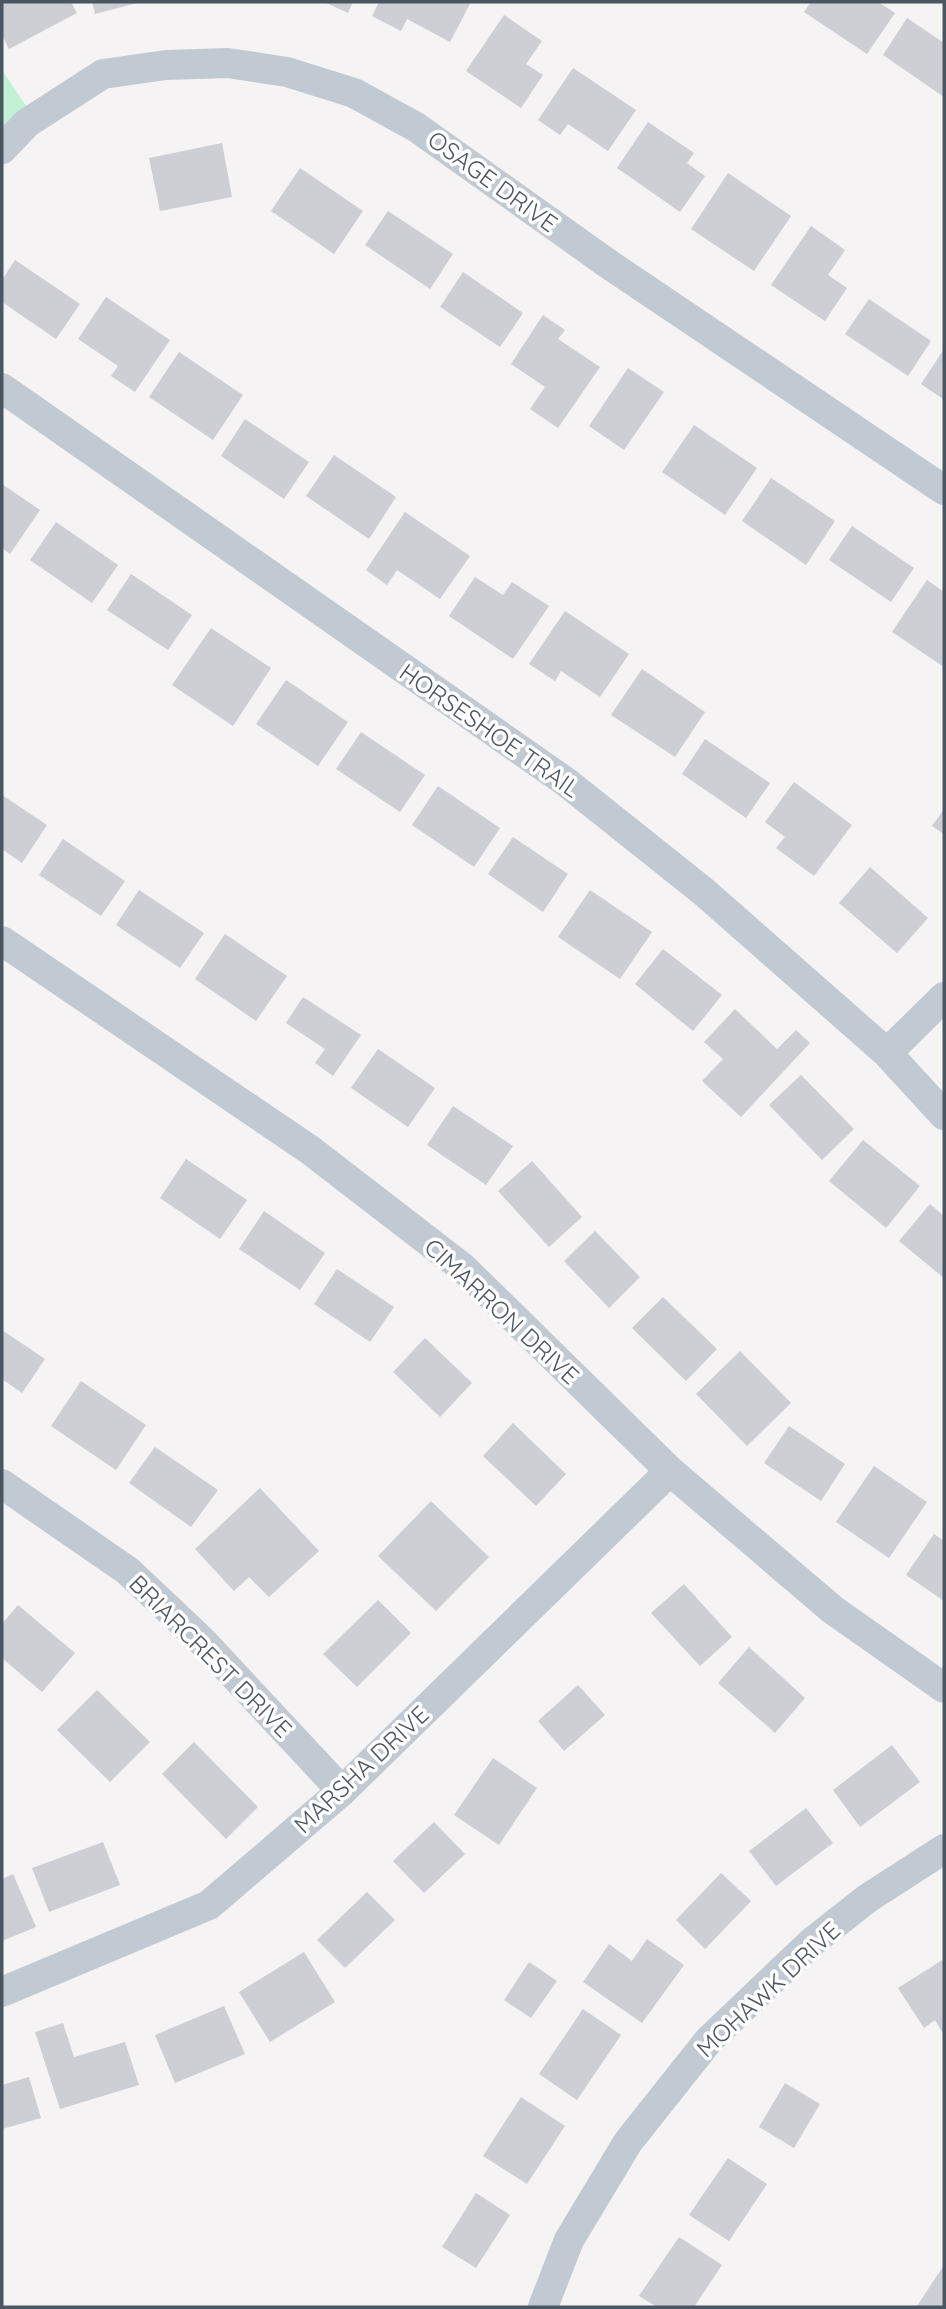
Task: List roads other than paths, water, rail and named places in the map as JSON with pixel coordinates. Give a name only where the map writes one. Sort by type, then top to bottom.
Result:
[{"type":"street","name":"OSAGE DRIVE","points":[[2,149],[27,123],[103,74],[166,65],[228,63],[287,72],[354,93],[416,127],[607,262],[944,490]]},
{"type":"street","name":"HORSESHOE TRAIL","points":[[2,388],[566,782],[704,892],[887,1053],[944,1115]]},
{"type":"street","name":"CIMARRON DRIVE","points":[[2,941],[310,1150],[463,1268],[670,1471],[833,1610],[944,1688]]},
{"type":"street","points":[[887,1053],[944,997]]},
{"type":"street","name":"MARSHA DRIVE","points":[[2,1992],[209,1905],[342,1791],[670,1471]]},
{"type":"street","name":"BRIARCREST DRIVE","points":[[2,1484],[128,1571],[203,1642],[342,1791]]},
{"type":"street","name":"MOHAWK DRIVE","points":[[543,2307],[569,2241],[628,2142],[709,2040],[813,1942],[868,1898],[944,1849]]}]
